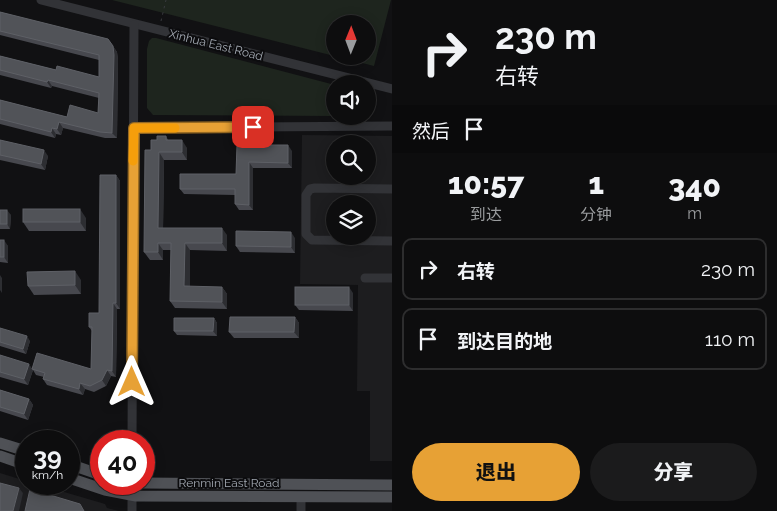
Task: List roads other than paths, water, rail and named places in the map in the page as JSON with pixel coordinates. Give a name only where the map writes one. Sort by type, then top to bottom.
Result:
[{"type":"main road","points":[[0,443],[15,448]]},
{"type":"main road","points":[[0,456],[15,461]]},
{"type":"main road","name":"Renmin East Road","points":[[155,483],[392,484]]},
{"type":"main road","name":"Renmin East Road","points":[[155,490],[301,497],[392,497]]},
{"type":"street","name":"Xinhua East Road","points":[[41,0],[68,4],[134,25],[392,90]]},
{"type":"street","points":[[132,430],[134,25]]},
{"type":"street","points":[[134,128],[392,126]]},
{"type":"street","points":[[392,189],[310,189],[306,195],[306,234],[312,240],[392,241]]},
{"type":"street","points":[[365,278],[392,278]]},
{"type":"street","points":[[132,495],[132,511]]},
{"type":"street","points":[[301,497],[301,511]]}]
